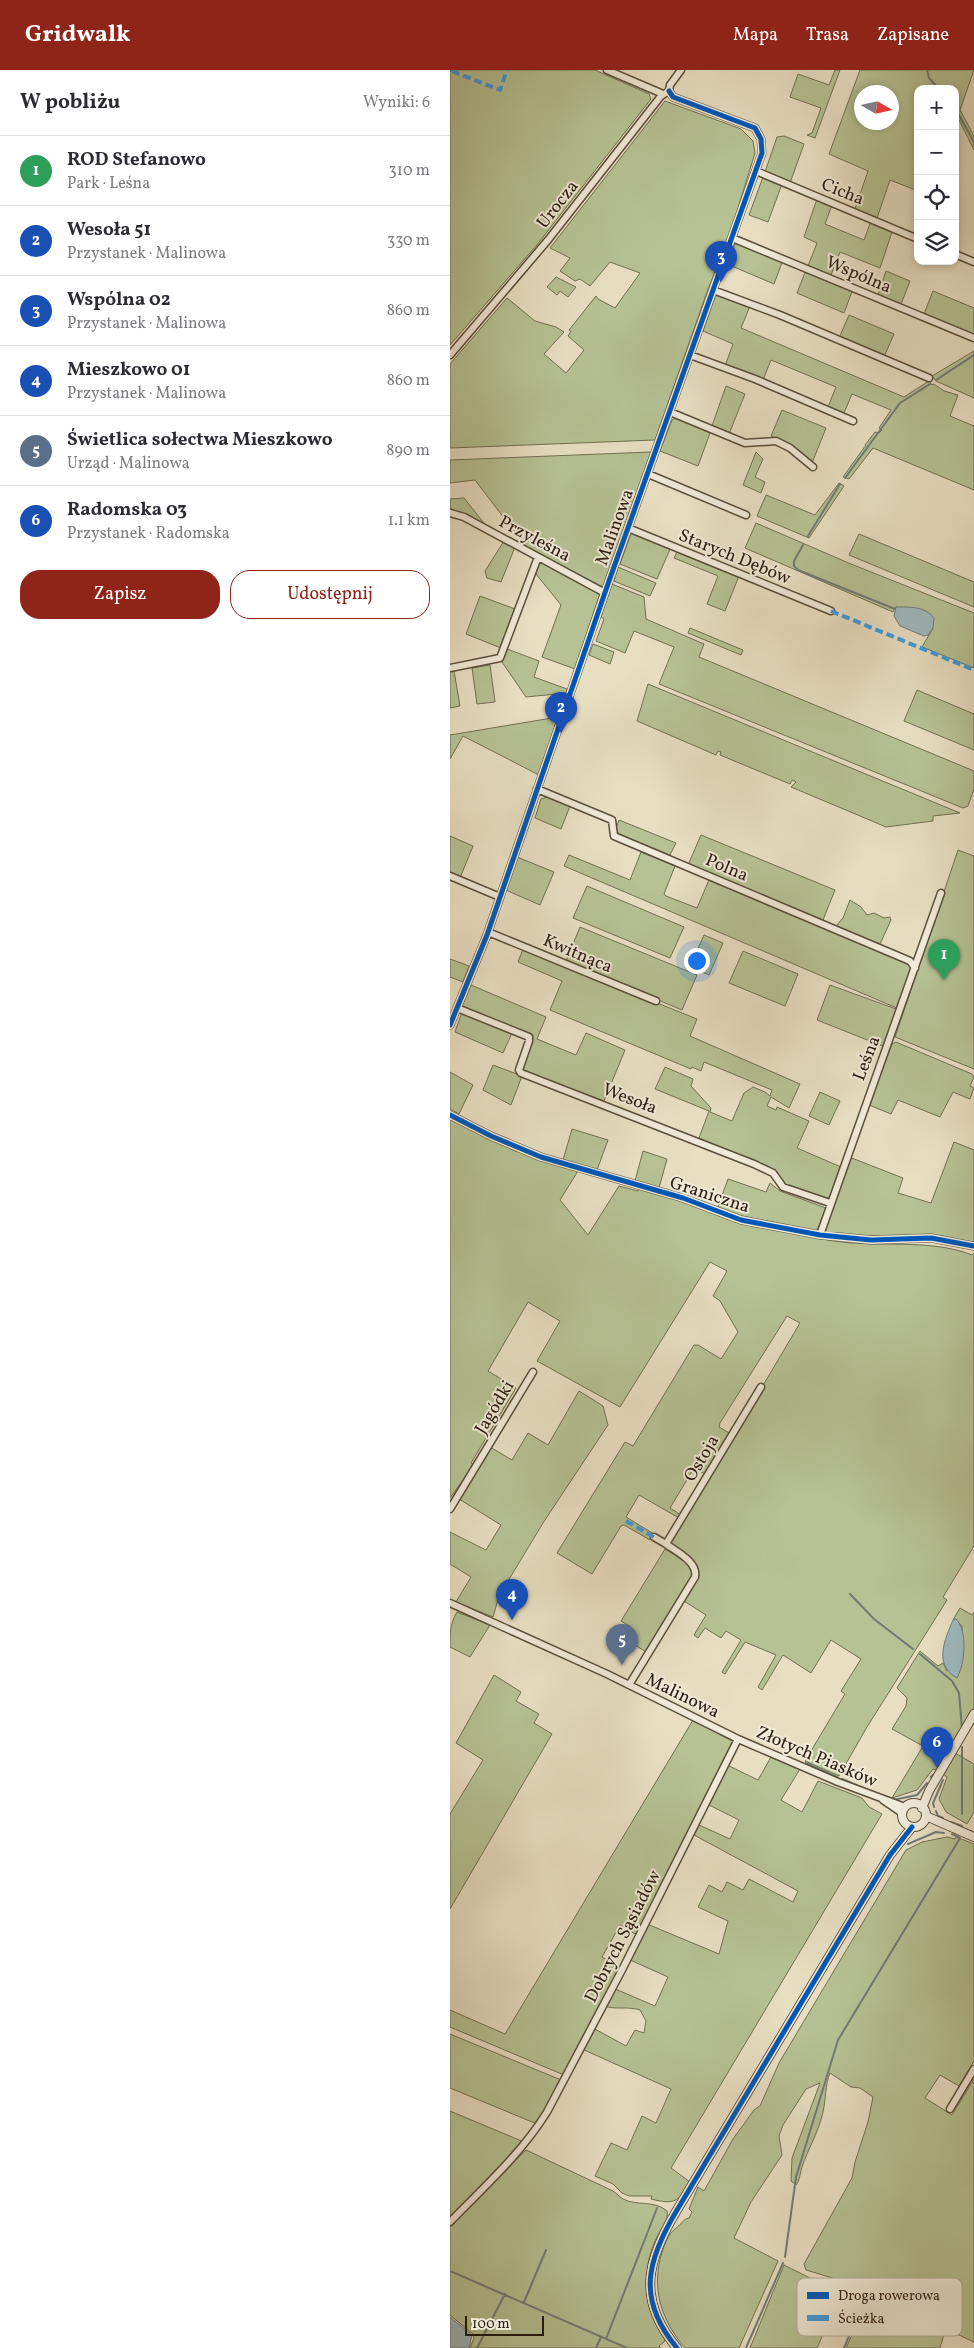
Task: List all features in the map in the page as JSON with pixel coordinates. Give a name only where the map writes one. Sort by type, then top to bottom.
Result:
[{"type":"street","points":[[607,70],[618,72],[666,93]]},
{"type":"street","name":"Urocza","points":[[450,355],[548,240],[666,93],[681,70]]},
{"type":"street","name":"Malinowa","points":[[450,1025],[488,932],[605,593],[756,171],[763,146],[755,128],[666,93]]},
{"type":"street","name":"Cicha","points":[[756,171],[914,236]]},
{"type":"street","name":"Wspólna","points":[[732,238],[974,338]]},
{"type":"street","points":[[959,256],[974,262]]},
{"type":"street","points":[[713,290],[780,315],[929,378]]},
{"type":"street","points":[[690,355],[755,379],[853,420]]},
{"type":"street","points":[[670,412],[745,443],[776,441],[790,448],[813,467]]},
{"type":"street","points":[[648,474],[746,515]]},
{"type":"street","points":[[450,522],[452,514]]},
{"type":"street","name":"Przyleśna","points":[[452,514],[464,518],[605,593]]},
{"type":"street","name":"Starych Dębów","points":[[628,528],[831,611]]},
{"type":"street","points":[[450,668],[500,658],[538,557]]},
{"type":"street","name":"Polna","points":[[537,789],[612,820],[614,836],[910,960],[915,968]]},
{"type":"street","points":[[450,876],[500,897]]},
{"type":"street","name":"Leśna","points":[[820,1235],[941,892]]},
{"type":"street","name":"Kwitnąca","points":[[488,932],[656,1001]]},
{"type":"street","name":"Wesoła","points":[[457,1008],[529,1037],[530,1041],[519,1068],[521,1073],[754,1164],[773,1173],[783,1188],[830,1204]]},
{"type":"street","name":"Graniczna","points":[[450,1115],[491,1136],[552,1160],[682,1198],[741,1220],[820,1235],[871,1240],[931,1238],[974,1246]]},
{"type":"street","name":"Jagódki","points":[[450,1509],[533,1372]]},
{"type":"street","name":"Ostoja","points":[[666,1544],[761,1387]]},
{"type":"street","points":[[629,1685],[695,1577],[694,1568],[690,1562],[654,1537]]},
{"type":"street","name":"Malinowa","points":[[450,1603],[629,1685],[738,1739]]},
{"type":"street","points":[[677,2348],[665,2333],[653,2305],[650,2277],[656,2248],[908,1826],[903,1810],[919,1806],[974,1714]]},
{"type":"street","name":"Złotych Piasków","points":[[738,1739],[884,1800],[903,1810]]},
{"type":"street","name":"Dobrych Sąsiadów","points":[[450,2222],[525,2143],[547,2112],[738,1739]]},
{"type":"street","points":[[919,1806],[925,1819]]},
{"type":"street","points":[[925,1819],[940,1822],[944,1826],[974,1837]]},
{"type":"street","points":[[908,1826],[919,1826],[925,1819]]},
{"type":"street","points":[[950,2109],[974,2069]]},
{"type":"green space","points":[[450,70],[595,70],[649,94],[651,99],[536,246],[450,345]]},
{"type":"green space","points":[[835,70],[840,70],[815,138],[807,135],[812,133],[821,108],[790,97],[798,74],[829,85]]},
{"type":"green space","points":[[860,70],[974,70],[960,110],[974,136],[974,150],[959,120],[959,85],[914,85],[914,189],[890,180],[877,218],[855,209],[868,171],[829,154],[854,86],[854,130],[899,130],[899,85],[854,85]]},
{"type":"green space","points":[[665,101],[741,129],[753,141],[755,153],[729,237],[708,289],[655,440],[450,448],[450,364],[507,298],[535,321],[556,327],[564,332],[544,354],[566,373],[584,350],[568,336],[571,331],[569,330],[596,296],[615,308],[640,273],[610,262],[590,286],[580,279],[575,281],[560,271],[570,258],[550,248]]},
{"type":"green space","points":[[784,136],[804,144],[790,183],[765,172],[777,137]]},
{"type":"green space","points":[[763,177],[782,184],[768,222],[749,215]]},
{"type":"green space","points":[[817,199],[832,205],[825,224],[864,240],[871,221],[875,223],[874,225],[892,232],[880,268],[840,252],[831,275],[808,266],[817,243],[804,237]]},
{"type":"green space","points":[[736,241],[783,260],[774,284],[727,264]]},
{"type":"green space","points":[[806,270],[853,289],[844,313],[797,293]]},
{"type":"green space","points":[[886,271],[910,281],[901,304],[878,295]]},
{"type":"green space","points":[[556,277],[576,287],[568,297],[560,291],[557,295],[547,287]]},
{"type":"green space","points":[[933,291],[974,308],[974,335],[924,314]]},
{"type":"green space","points":[[716,294],[750,306],[741,328],[904,397],[929,381],[932,385],[934,384],[944,391],[958,395],[950,416],[974,426],[974,490],[873,448],[849,479],[843,477],[875,432],[879,433],[882,430],[879,428],[891,410],[852,394],[844,413],[828,407],[836,387],[771,360],[763,380],[725,366],[733,344],[703,331]]},
{"type":"green space","points":[[849,315],[894,334],[884,357],[839,338]]},
{"type":"green space","points":[[974,351],[974,398],[936,381],[932,376]]},
{"type":"green space","points":[[726,386],[745,394],[729,434],[712,426]]},
{"type":"green space","points":[[782,410],[826,428],[812,463],[794,447],[771,436]]},
{"type":"green space","points":[[676,418],[710,433],[698,466],[660,451],[672,420]]},
{"type":"green space","points":[[651,452],[603,587],[527,548],[475,480],[450,483],[450,460]]},
{"type":"green space","points":[[756,452],[763,459],[755,477],[765,482],[761,493],[743,485]]},
{"type":"green space","points":[[839,483],[844,486],[809,538],[757,516],[766,495],[815,515]]},
{"type":"green space","points":[[464,498],[487,527],[450,508],[450,499]]},
{"type":"green space","points":[[756,523],[851,564],[974,613],[974,668],[922,647],[933,628],[896,607],[893,612],[745,548]]},
{"type":"green space","points":[[632,531],[671,547],[657,579],[620,564]]},
{"type":"green space","points":[[859,534],[974,582],[974,607],[849,555]]},
{"type":"green space","points":[[504,541],[515,547],[501,582],[487,578],[485,571]]},
{"type":"green space","points":[[678,550],[739,576],[725,611],[707,604],[718,576],[674,558]]},
{"type":"green space","points":[[543,561],[600,593],[575,669],[542,657],[561,605],[536,574],[539,563]]},
{"type":"green space","points":[[618,567],[656,583],[650,596],[614,581]]},
{"type":"green space","points":[[612,584],[644,597],[646,619],[704,644],[699,657],[974,771],[974,789],[968,806],[963,808],[659,684],[674,647],[634,631],[625,653],[596,641],[604,619],[601,617]]},
{"type":"green space","points":[[480,596],[515,609],[501,648],[466,634]]},
{"type":"green space","points":[[690,628],[743,650],[741,655],[688,633]]},
{"type":"green space","points":[[593,644],[614,652],[610,664],[589,655]]},
{"type":"green space","points":[[507,649],[539,661],[534,677],[567,689],[566,693],[526,697],[502,662]]},
{"type":"green space","points":[[490,665],[495,702],[477,704],[472,668]]},
{"type":"green space","points":[[450,671],[454,671],[460,706],[450,708]]},
{"type":"green space","points":[[648,684],[960,813],[933,816],[933,821],[886,827],[791,787],[796,782],[792,780],[790,784],[720,755],[721,752],[718,751],[716,755],[637,721]]},
{"type":"green space","points":[[917,690],[974,714],[974,750],[904,721]]},
{"type":"green space","points":[[558,717],[539,775],[463,736],[450,759],[450,735]]},
{"type":"green space","points":[[547,797],[570,806],[561,829],[535,818],[541,799]]},
{"type":"green space","points":[[619,820],[676,843],[670,855],[619,834],[616,828]]},
{"type":"green space","points":[[701,835],[835,890],[823,920],[688,865]]},
{"type":"green space","points":[[450,836],[473,846],[460,878],[450,874]]},
{"type":"green space","points":[[958,850],[974,856],[974,1069],[895,1037]]},
{"type":"green space","points":[[641,852],[675,866],[664,894],[666,896],[697,908],[709,880],[909,964],[912,970],[899,1009],[564,866],[569,855],[630,880]]},
{"type":"green space","points":[[517,857],[554,872],[540,905],[508,891],[506,888]]},
{"type":"green space","points":[[587,886],[684,927],[670,958],[573,918]]},
{"type":"green space","points":[[850,900],[861,907],[867,915],[874,913],[884,918],[890,917],[891,920],[880,944],[836,926],[843,918]]},
{"type":"green space","points":[[580,927],[697,975],[682,1010],[566,961]]},
{"type":"green space","points":[[704,935],[723,943],[709,975],[690,967]]},
{"type":"green space","points":[[523,949],[697,1019],[690,1036],[800,1084],[789,1108],[771,1097],[767,1106],[776,1110],[777,1107],[809,1121],[797,1148],[841,1167],[829,1199],[785,1185],[775,1171],[699,1138],[709,1111],[655,1089],[665,1067],[693,1079],[691,1086],[711,1108],[710,1112],[732,1121],[744,1093],[753,1087],[770,1096],[772,1090],[704,1062],[701,1071],[692,1067],[691,1069],[550,1010],[562,981],[518,962]]},
{"type":"green space","points":[[743,951],[798,974],[785,1006],[729,983]]},
{"type":"green space","points":[[450,959],[469,966],[463,982],[450,977]]},
{"type":"green space","points":[[471,985],[546,1017],[537,1039],[576,1055],[586,1033],[625,1050],[604,1101],[522,1070],[533,1037],[462,1006]]},
{"type":"green space","points":[[830,985],[899,1010],[885,1047],[817,1020]]},
{"type":"green space","points":[[462,1012],[512,1033],[503,1053],[455,1032]]},
{"type":"green space","points":[[896,1042],[972,1074],[974,1077],[970,1086],[974,1088],[970,1099],[953,1092],[940,1117],[898,1100],[891,1114],[869,1105],[892,1044]]},
{"type":"green space","points":[[493,1065],[522,1076],[511,1105],[483,1090]]},
{"type":"green space","points":[[450,1072],[473,1085],[459,1114],[450,1109]]},
{"type":"green space","points":[[820,1092],[840,1101],[829,1125],[809,1116]]},
{"type":"green space","points":[[450,1118],[517,1152],[518,1150],[578,1171],[560,1200],[588,1235],[619,1186],[638,1191],[640,1188],[736,1218],[784,1231],[834,1241],[921,1245],[956,1250],[972,1255],[974,1253],[974,1546],[943,1597],[947,1600],[867,1727],[839,1776],[805,1761],[845,1694],[841,1691],[861,1659],[831,1640],[811,1673],[783,1655],[762,1690],[758,1687],[776,1655],[745,1642],[725,1674],[722,1672],[741,1640],[726,1631],[721,1638],[705,1628],[698,1638],[694,1635],[706,1615],[684,1601],[699,1576],[698,1568],[669,1544],[800,1323],[787,1316],[720,1423],[719,1427],[731,1434],[705,1474],[694,1468],[670,1508],[681,1515],[679,1518],[639,1495],[626,1517],[654,1534],[650,1540],[624,1525],[621,1526],[592,1574],[557,1553],[625,1442],[633,1446],[694,1345],[698,1345],[721,1359],[738,1332],[720,1301],[713,1296],[727,1271],[710,1262],[620,1407],[537,1361],[560,1321],[528,1302],[488,1371],[516,1388],[471,1463],[474,1465],[450,1498]]},
{"type":"green space","points":[[572,1129],[608,1140],[597,1170],[563,1160]]},
{"type":"green space","points":[[954,1142],[974,1150],[974,1245],[942,1236],[848,1236],[826,1233],[823,1228],[849,1157],[903,1178],[898,1193],[931,1203]]},
{"type":"green space","points":[[643,1151],[667,1159],[659,1188],[635,1181]]},
{"type":"green space","points":[[728,1179],[766,1192],[770,1183],[780,1191],[826,1208],[817,1231],[741,1216],[740,1218],[717,1209]]},
{"type":"green space","points":[[579,1391],[603,1406],[608,1425],[543,1523],[499,1596],[493,1617],[456,1602],[471,1577],[450,1564],[450,1532],[486,1550],[501,1525],[459,1499],[490,1447],[512,1460],[528,1433],[548,1445]]},
{"type":"green space","points":[[665,1549],[690,1565],[693,1578],[646,1652],[624,1638],[631,1627],[621,1621]]},
{"type":"green space","points":[[960,1608],[972,1615],[974,1612],[974,1707],[937,1770],[933,1769],[917,1790],[892,1798],[923,1746],[892,1729],[906,1706],[907,1698],[897,1688],[920,1651],[938,1666],[943,1663],[947,1671],[962,1634],[962,1626],[956,1620],[953,1620]]},
{"type":"green space","points":[[457,1612],[490,1625],[470,1657],[450,1647],[451,1628]]},
{"type":"green space","points":[[494,1675],[521,1692],[516,1701],[539,1714],[534,1723],[552,1734],[450,1909],[450,1814],[483,1760],[456,1743]]},
{"type":"green space","points":[[693,1720],[734,1742],[637,1935],[620,1925],[602,1957],[620,1968],[564,2075],[450,2027],[450,2010],[505,2034]]},
{"type":"green space","points":[[955,1753],[974,1764],[974,1812],[967,1824],[946,1812],[939,1799],[947,1777],[943,1774]]},
{"type":"green space","points":[[771,1757],[800,1769],[781,1800],[802,1812],[818,1781],[862,1798],[869,1807],[882,1814],[671,2168],[690,2182],[686,2189],[679,2198],[671,2202],[651,2199],[652,2196],[629,2196],[622,2193],[613,2184],[595,2176],[611,2143],[627,2150],[642,2116],[656,2123],[671,2089],[582,2049],[593,2028],[626,2046],[635,2030],[644,2033],[646,2021],[640,2010],[604,2006],[613,1988],[655,2006],[668,1977],[628,1959],[647,1924],[719,1954],[728,1921],[698,1907],[709,1885],[722,1892],[727,1882],[743,1890],[749,1879],[793,1902],[798,1891],[694,1835],[699,1825],[730,1839],[739,1820],[709,1805],[727,1765],[758,1780]]},
{"type":"green space","points":[[947,1837],[955,1839],[956,1837],[974,1844],[974,2061],[959,2086],[940,2075],[925,2098],[952,2115],[974,2079],[974,2342],[961,2336],[962,2278],[833,2278],[806,2270],[804,2264],[852,2178],[873,2097],[860,2088],[851,2087],[830,2073],[821,2119],[796,2185],[791,2181],[792,2158],[820,2083],[806,2089],[783,2125],[779,2136],[782,2155],[751,2202],[734,2238],[778,2261],[739,2348],[685,2348],[664,2315],[658,2291],[659,2265],[667,2239],[673,2231],[689,2218],[692,2212],[689,2209],[698,2187],[704,2191],[733,2139],[754,2110],[760,2106],[779,2063],[906,1850],[922,1842]]},
{"type":"green space","points":[[450,2034],[561,2080],[537,2124],[450,2088]]},
{"type":"green space","points":[[450,2111],[524,2142],[450,2217]]},
{"type":"green space","points":[[526,2150],[613,2191],[623,2199],[657,2205],[667,2211],[665,2222],[651,2252],[647,2277],[647,2290],[653,2315],[665,2339],[659,2346],[661,2348],[470,2348],[474,2338],[473,2334],[450,2315],[450,2227]]},
{"type":"green space","points":[[784,2265],[810,2278],[797,2278],[797,2336],[822,2336],[817,2348],[750,2348]]},
{"type":"green space","points":[[851,2336],[944,2336],[940,2348],[846,2348]]},
{"type":"water","points":[[896,607],[916,608],[926,611],[934,618],[933,628],[928,635],[924,636],[900,626],[894,616]]},
{"type":"water","points":[[956,1619],[960,1624],[964,1639],[962,1665],[957,1678],[950,1673],[943,1659],[944,1643],[953,1620]]},
{"type":"water","points":[[450,2317],[472,2335],[469,2348],[450,2348]]},
{"type":"waterway","points":[[927,70],[929,78],[935,85]]},
{"type":"waterway","points":[[959,115],[974,142]]},
{"type":"waterway","points":[[936,380],[974,355]]},
{"type":"waterway","points":[[845,478],[900,403],[930,384]]},
{"type":"waterway","points":[[808,536],[840,484]]},
{"type":"waterway","points":[[803,545],[794,561],[794,566],[798,570],[895,609]]},
{"type":"waterway","points":[[850,1594],[874,1619],[913,1649]]},
{"type":"waterway","points":[[920,1654],[952,1681],[959,1693],[962,1729]]},
{"type":"waterway","points":[[962,1747],[962,1814]]},
{"type":"waterway","points":[[806,1763],[837,1777]]},
{"type":"waterway","points":[[931,1777],[934,1774]]},
{"type":"waterway","points":[[842,1779],[868,1790]]},
{"type":"waterway","points":[[934,1807],[933,1803],[943,1780]]},
{"type":"waterway","points":[[893,1800],[917,1795],[927,1783]]},
{"type":"waterway","points":[[936,1811],[938,1816],[943,1818]]},
{"type":"waterway","points":[[951,1822],[962,1826]]},
{"type":"waterway","points":[[908,1844],[936,1832],[944,1833]]},
{"type":"waterway","points":[[785,2257],[796,2177],[838,2040],[960,1838],[952,1834]]},
{"type":"waterway","points":[[606,2339],[657,2208]]},
{"type":"waterway","points":[[524,2302],[546,2250]]},
{"type":"waterway","points":[[746,2348],[783,2263]]},
{"type":"waterway","points":[[450,2271],[627,2348]]},
{"type":"waterway","points":[[477,2348],[505,2294]]},
{"type":"waterway","points":[[844,2348],[849,2336]]},
{"type":"waterway","points":[[596,2348],[601,2337]]},
{"type":"marked path","points":[[453,70],[500,90],[507,70]]},
{"type":"marked path","points":[[831,611],[974,670]]},
{"type":"marked path","points":[[626,1521],[654,1537]]},
{"type":"cycle path","points":[[450,1025],[487,935],[609,581],[762,153],[761,139],[755,128],[673,97],[669,91]]},
{"type":"cycle path","points":[[450,1115],[491,1136],[541,1157],[683,1198],[741,1220],[820,1235],[871,1240],[931,1238],[974,1246]]},
{"type":"cycle path","points":[[677,2348],[655,2313],[651,2296],[650,2279],[653,2263],[667,2228],[890,1855],[912,1827]]},
{"type":"place","name":"Wspólna 02","points":[[721,282]]},
{"type":"place","name":"Wesoła 51","points":[[561,733]]},
{"type":"place","name":"ROD Stefanowo","points":[[944,980]]},
{"type":"place","name":"Mieszkowo 01","points":[[512,1620]]},
{"type":"place","name":"Świetlica sołectwa Mieszkowo","points":[[622,1665]]},
{"type":"place","name":"Radomska 03","points":[[937,1768]]}]
